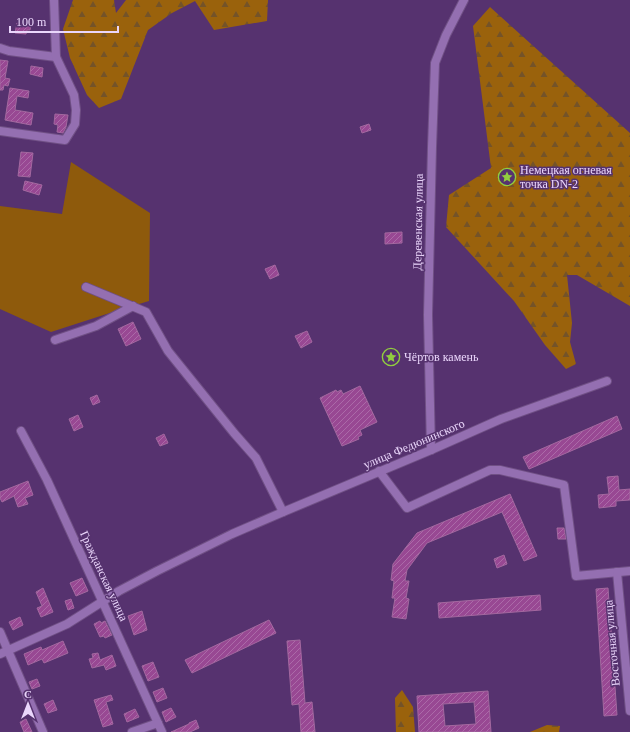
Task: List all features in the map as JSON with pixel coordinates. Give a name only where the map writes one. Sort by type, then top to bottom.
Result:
[{"type":"street","points":[[0,130],[65,140],[75,124],[76,110],[74,95],[56,57],[54,0]]},
{"type":"street","name":"Деревенская улица","points":[[431,450],[428,315],[435,63],[446,35],[464,0]]},
{"type":"street","points":[[0,48],[9,51],[56,57]]},
{"type":"street","points":[[86,287],[146,312],[168,351],[256,458],[283,512]]},
{"type":"street","points":[[55,340],[96,326],[133,306]]},
{"type":"street","name":"улица Федюнинского","points":[[0,654],[67,624],[119,591],[232,534],[501,419],[607,381]]},
{"type":"street","name":"Гражданская улица","points":[[21,431],[47,480],[162,732]]},
{"type":"street","points":[[379,471],[407,508],[490,470],[500,470],[564,485],[576,576],[630,571]]},
{"type":"street","name":"Восточная улица","points":[[617,572],[630,711]]},
{"type":"street","points":[[0,632],[43,732]]},
{"type":"street","points":[[132,732],[158,723]]},
{"type":"shaded area","points":[[71,162],[150,213],[149,301],[51,332],[0,309],[0,206],[62,214]]},
{"type":"green space","points":[[73,0],[114,0],[116,13],[126,0],[268,0],[267,21],[214,30],[195,1],[172,13],[148,30],[121,99],[99,108],[87,95],[70,58],[63,29]]},
{"type":"green space","points":[[490,7],[630,133],[630,306],[577,275],[567,275],[572,323],[570,342],[576,364],[566,369],[545,345],[514,301],[446,227],[449,195],[491,168],[473,26]]},
{"type":"green space","points":[[402,690],[413,707],[415,732],[396,732],[395,698]]},
{"type":"green space","points":[[547,725],[560,726],[559,732],[530,732]]},
{"type":"building","points":[[17,23],[31,24],[30,30],[27,30],[26,34],[15,33]]},
{"type":"building","points":[[0,60],[8,61],[5,78],[10,79],[8,86],[4,85],[3,90],[0,90]]},
{"type":"building","points":[[31,66],[43,68],[42,77],[30,74]]},
{"type":"building","points":[[10,88],[29,91],[28,98],[17,96],[15,110],[33,113],[31,125],[5,120]]},
{"type":"building","points":[[55,114],[68,115],[66,127],[63,133],[57,132],[58,125],[54,124]]},
{"type":"building","points":[[369,124],[371,130],[362,133],[360,127]]},
{"type":"building","points":[[21,152],[33,153],[30,177],[18,176]]},
{"type":"building","points":[[25,181],[42,185],[39,195],[23,190]]},
{"type":"building","points":[[402,232],[402,243],[385,244],[385,233]]},
{"type":"building","points":[[275,265],[279,275],[270,279],[265,269]]},
{"type":"building","points":[[133,322],[141,339],[126,346],[118,329]]},
{"type":"building","points":[[307,331],[312,342],[301,348],[295,336]]},
{"type":"building","points":[[360,386],[377,422],[360,430],[362,435],[358,437],[359,439],[342,446],[320,398],[336,390],[337,392],[341,390],[343,394]]},
{"type":"building","points":[[97,395],[100,402],[93,405],[90,398]]},
{"type":"building","points":[[78,415],[83,427],[74,431],[69,419]]},
{"type":"building","points":[[617,416],[622,429],[529,469],[523,457]]},
{"type":"building","points":[[164,434],[168,443],[160,446],[156,438]]},
{"type":"building","points":[[618,476],[619,490],[630,489],[630,500],[616,501],[616,506],[599,508],[598,495],[609,494],[607,477]]},
{"type":"building","points":[[28,481],[33,495],[25,498],[28,504],[18,507],[14,496],[2,502],[0,492]]},
{"type":"building","points":[[510,494],[537,556],[524,561],[502,512],[427,543],[407,570],[405,581],[409,581],[406,598],[409,599],[406,619],[392,617],[395,598],[392,598],[394,581],[391,580],[393,564],[417,533]]},
{"type":"building","points":[[557,528],[564,528],[566,539],[558,539]]},
{"type":"building","points":[[504,555],[507,564],[497,568],[494,559]]},
{"type":"building","points":[[82,578],[88,591],[76,596],[70,583]]},
{"type":"building","points":[[43,588],[53,612],[41,617],[37,608],[42,606],[36,592]]},
{"type":"building","points":[[608,588],[617,715],[604,716],[596,589]]},
{"type":"building","points":[[540,595],[541,610],[439,618],[438,603]]},
{"type":"building","points":[[71,599],[74,608],[68,610],[65,601]]},
{"type":"building","points":[[142,611],[147,630],[134,635],[128,616]]},
{"type":"building","points":[[20,617],[23,625],[13,630],[9,622]]},
{"type":"building","points":[[269,620],[276,633],[192,673],[185,660]]},
{"type":"building","points":[[100,621],[101,623],[105,621],[112,635],[105,638],[104,636],[100,637],[94,624]]},
{"type":"building","points":[[300,640],[305,703],[312,702],[315,732],[301,732],[299,704],[292,705],[287,641]]},
{"type":"building","points":[[63,641],[68,653],[44,663],[42,659],[28,665],[24,654],[41,647],[42,650]]},
{"type":"building","points":[[98,653],[100,660],[112,655],[116,666],[106,670],[104,665],[92,668],[89,659],[93,658],[92,654]]},
{"type":"building","points":[[153,662],[159,677],[148,681],[142,666]]},
{"type":"building","points":[[37,679],[40,686],[32,689],[29,682]]},
{"type":"building","points":[[163,688],[167,698],[157,702],[153,692]]},
{"type":"building","points":[[488,691],[491,732],[419,732],[417,696]],"holes":[[[474,702],[476,724],[445,726],[443,704]]]},
{"type":"building","points":[[111,695],[113,700],[106,702],[113,724],[103,727],[94,700]]},
{"type":"building","points":[[53,700],[57,710],[48,713],[44,704]]},
{"type":"building","points":[[171,708],[176,717],[166,722],[162,712]]},
{"type":"building","points":[[135,709],[139,717],[127,722],[124,714]]},
{"type":"building","points":[[26,719],[32,732],[24,732],[20,722]]},
{"type":"building","points":[[196,720],[199,728],[190,732],[171,732],[189,724]]},
{"type":"place","name":"Немецкая огневая точка DN-2","points":[[507,177]]},
{"type":"place","name":"Чёртов камень","points":[[391,357]]}]
